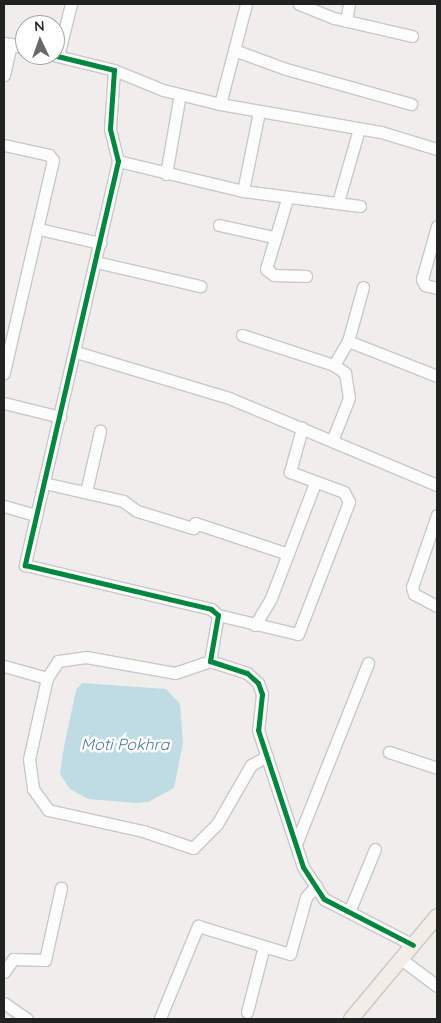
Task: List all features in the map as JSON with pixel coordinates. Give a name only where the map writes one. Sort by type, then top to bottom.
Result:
[{"type":"main road","points":[[351,1019],[437,916]]},
{"type":"street","points":[[65,25],[71,4]]},
{"type":"street","points":[[220,104],[246,4]]},
{"type":"street","points":[[299,4],[346,20],[412,36]]},
{"type":"street","points":[[346,20],[350,4]]},
{"type":"street","points":[[4,75],[8,44]]},
{"type":"street","points":[[234,50],[286,69],[411,104]]},
{"type":"street","points":[[65,58],[114,70],[180,94],[220,104],[359,128],[437,149]]},
{"type":"street","points":[[114,70],[110,121],[118,161],[76,352],[25,561],[28,567],[211,609],[218,615],[298,634],[349,502],[344,492],[315,483],[288,470],[302,428]]},
{"type":"street","points":[[166,174],[180,94]]},
{"type":"street","points":[[243,191],[259,112]]},
{"type":"street","points":[[338,202],[359,128]]},
{"type":"street","points":[[4,145],[52,157],[39,229],[4,373]]},
{"type":"street","points":[[118,161],[243,191],[287,199],[295,196],[360,206]]},
{"type":"street","points":[[287,199],[273,237],[266,268],[268,273],[306,276]]},
{"type":"street","points":[[220,225],[273,237]]},
{"type":"street","points":[[437,226],[422,279],[425,285],[437,288]]},
{"type":"street","points":[[39,229],[100,243]]},
{"type":"street","points":[[96,262],[200,286]]},
{"type":"street","points":[[334,365],[348,341],[363,287]]},
{"type":"street","points":[[242,334],[334,365],[345,373],[349,398],[332,441]]},
{"type":"street","points":[[348,341],[437,376]]},
{"type":"street","points":[[76,352],[228,398],[437,485]]},
{"type":"street","points":[[4,403],[60,417]]},
{"type":"street","points":[[86,492],[100,430]]},
{"type":"street","points":[[44,483],[123,501],[137,511],[194,525],[288,554]]},
{"type":"street","points":[[255,625],[288,554],[315,483]]},
{"type":"street","points":[[4,506],[36,515]]},
{"type":"street","points":[[437,515],[412,587],[414,594],[437,606]]},
{"type":"street","points":[[210,661],[218,615]]},
{"type":"street","points":[[267,756],[251,765],[218,824],[193,848],[143,830],[48,810],[33,789],[30,759],[47,678],[58,661],[86,657],[175,673],[210,661],[246,673],[258,683],[262,694],[258,730],[267,756],[296,844],[303,867],[324,900],[413,945]]},
{"type":"street","points":[[296,844],[368,663]]},
{"type":"street","points":[[4,666],[47,678]]},
{"type":"street","points":[[389,752],[437,768]]},
{"type":"street","points":[[349,912],[375,849]]},
{"type":"street","points":[[160,1018],[198,926],[292,953],[306,897],[316,886]]},
{"type":"street","points":[[4,972],[8,956],[45,960],[61,888]]},
{"type":"street","points":[[247,1012],[264,946]]},
{"type":"street","points":[[401,959],[437,986]]},
{"type":"street","points":[[4,1003],[27,1019]]},
{"type":"water","name":"Moti Pokhra","points":[[82,683],[166,689],[180,704],[183,743],[174,788],[148,802],[136,803],[88,799],[70,789],[60,774],[76,690]]},
{"type":"cycle path","points":[[65,58],[114,70],[110,129],[118,161],[25,565],[211,609],[218,615],[210,661],[247,673],[258,683],[262,694],[258,730],[303,867],[324,899],[413,945]]}]
